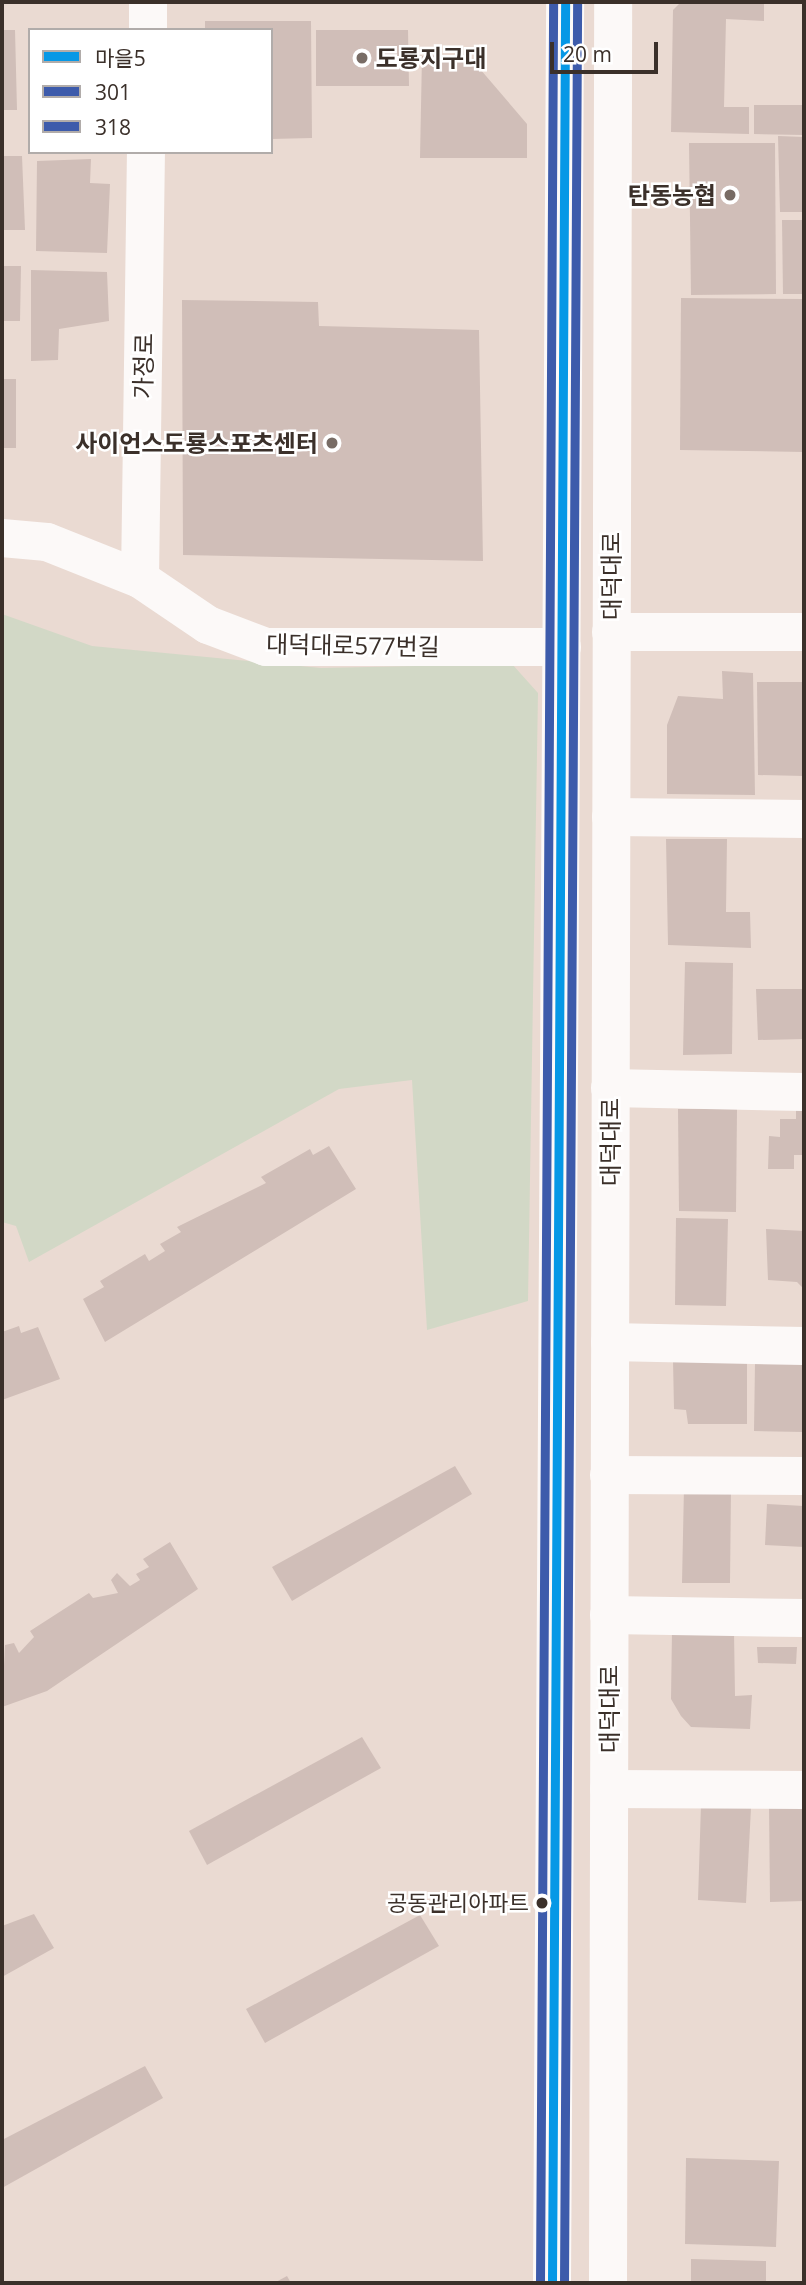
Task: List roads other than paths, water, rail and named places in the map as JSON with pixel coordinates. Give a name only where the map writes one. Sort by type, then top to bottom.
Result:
[{"type":"main road","points":[[148,2],[148,28]]},
{"type":"main road","name":"대덕대로","points":[[552,2283],[565,2]]},
{"type":"main road","name":"대덕대로","points":[[608,2283],[613,2]]},
{"type":"main road","name":"가정로","points":[[140,579],[146,154]]},
{"type":"main road","name":"대덕대로577번길","points":[[2,538],[47,542],[140,579],[220,631],[266,647],[562,647]]},
{"type":"main road","points":[[611,632],[804,632]]},
{"type":"main road","points":[[611,817],[804,819]]},
{"type":"main road","points":[[610,1088],[804,1092]]},
{"type":"main road","points":[[610,1342],[804,1346]]},
{"type":"main road","points":[[609,1475],[804,1476]]},
{"type":"main road","points":[[609,1615],[804,1618]]},
{"type":"main road","points":[[609,1788],[804,1790]]},
{"type":"place","name":"도룡지구대","points":[[362,58]]},
{"type":"place","name":"탄동농협","points":[[730,195]]},
{"type":"place","name":"사이언스도룡스포츠센터","points":[[332,443]]},
{"type":"place","name":"공동관리아파트","points":[[542,1903]]}]
